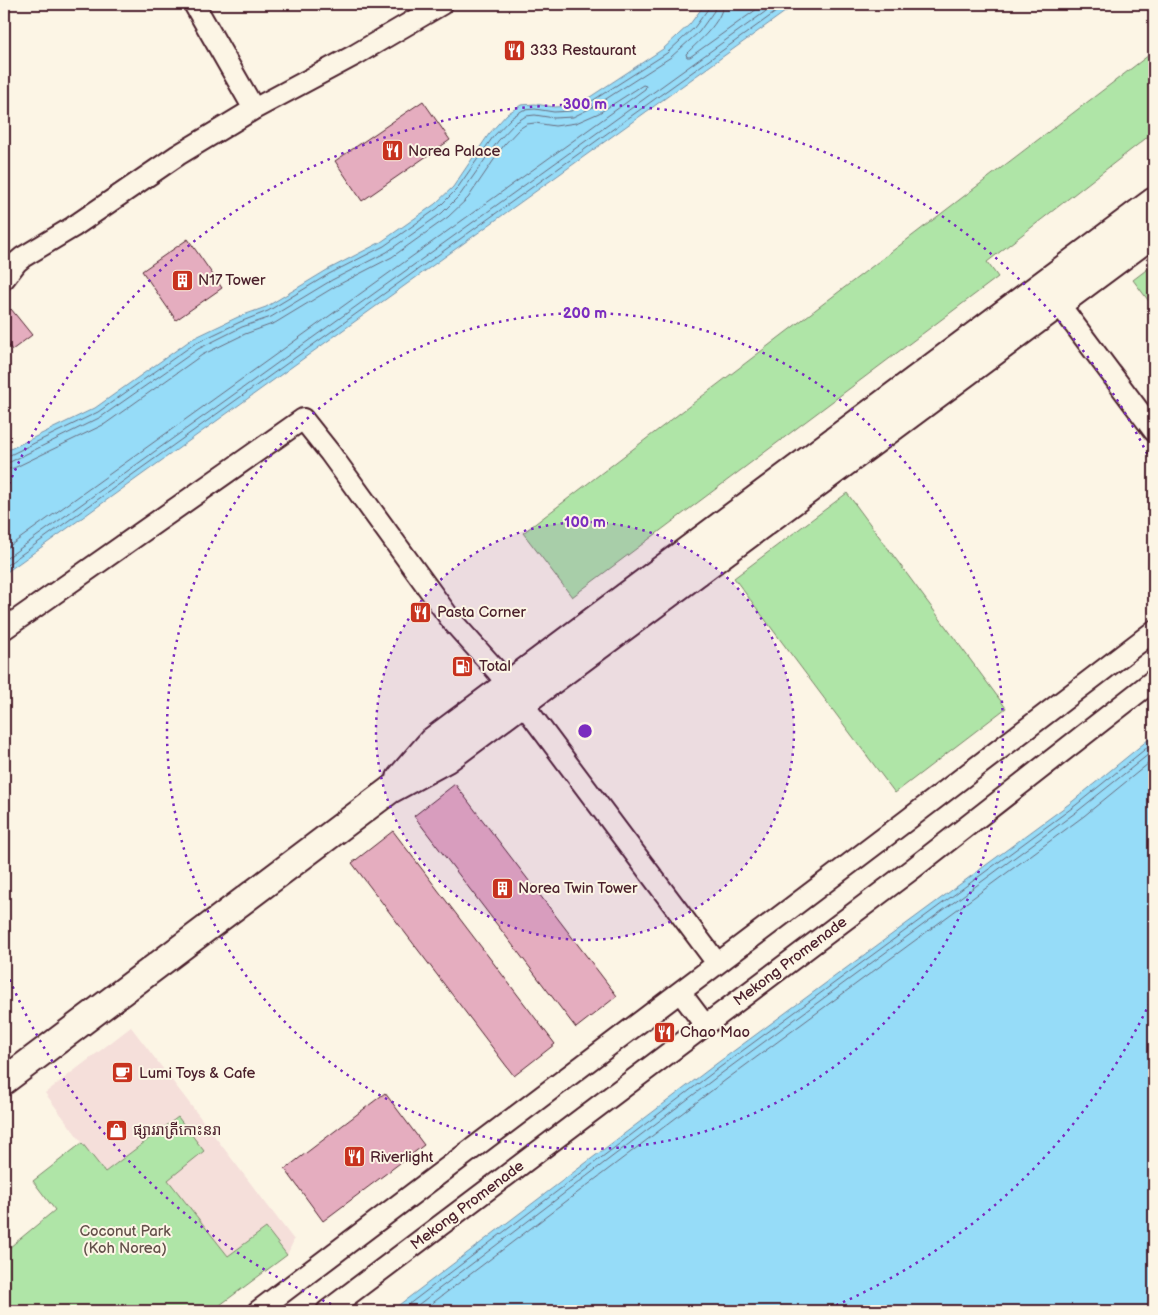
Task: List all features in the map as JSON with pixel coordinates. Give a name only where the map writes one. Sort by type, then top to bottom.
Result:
[{"type":"main road","points":[[4,1082],[390,790],[447,759],[515,695],[1154,201]]},
{"type":"main road","points":[[515,695],[1059,304],[1154,233]]},
{"type":"street","points":[[194,4],[254,109]]},
{"type":"street","points":[[4,279],[23,257],[73,226],[178,155],[254,109],[355,55],[442,4]]},
{"type":"street","points":[[1059,304],[1154,431]]},
{"type":"street","points":[[4,628],[302,419],[330,453],[452,621],[496,670],[717,963]]},
{"type":"street","points":[[258,1311],[1154,631]]},
{"type":"street","name":"Mekong Promenade","points":[[327,1311],[911,870],[1154,680]]},
{"type":"street","points":[[680,992],[705,1025]]},
{"type":"shaded area","name":"ផ្សាររាត្រីកោះនរា","points":[[131,1027],[294,1240],[287,1255],[266,1228],[228,1256],[168,1180],[178,1117],[104,1172],[45,1093]]},
{"type":"green space","points":[[1149,55],[1154,62],[1154,132],[987,262],[998,277],[572,597],[523,533]]},
{"type":"green space","points":[[1154,264],[1154,308],[1133,280]]},
{"type":"green space","points":[[847,493],[1006,708],[895,793],[734,578]]},
{"type":"green space","name":"Coconut Park (Koh Norea)","points":[[178,1117],[204,1151],[168,1180],[228,1256],[266,1228],[287,1255],[212,1311],[4,1311],[4,1252],[55,1210],[33,1181],[82,1143],[105,1172]]},
{"type":"water","points":[[705,4],[796,4],[4,574],[4,452],[95,408],[192,339],[238,317],[266,307],[327,270],[381,242],[435,204],[453,187],[489,134],[507,114],[521,105],[571,106],[590,97],[663,49],[690,24]]},
{"type":"water","points":[[1154,735],[1154,1311],[391,1311],[716,1064],[1073,801]]},
{"type":"building","name":"Norea Palace","points":[[423,101],[450,140],[362,201],[335,161]]},
{"type":"building","name":"N17 Tower","points":[[188,239],[222,288],[176,320],[142,271]]},
{"type":"building","points":[[11,309],[32,335],[12,350],[4,339],[4,315]]},
{"type":"building","name":"Norea Twin Tower","points":[[455,784],[617,996],[576,1028],[414,816]]},
{"type":"building","points":[[393,831],[555,1044],[514,1076],[352,863]]},
{"type":"building","name":"Riverlight","points":[[385,1093],[424,1145],[323,1221],[285,1169]]},
{"type":"place","name":"333 Restaurant","points":[[514,50]]},
{"type":"place","name":"Norea Palace","points":[[392,151]]},
{"type":"place","name":"N17 Tower","points":[[182,280]]},
{"type":"place","name":"Pasta Corner","points":[[421,612]]},
{"type":"place","name":"Total","points":[[463,666]]},
{"type":"place","name":"Norea Twin Tower","points":[[502,888]]},
{"type":"place","name":"Chao Mao","points":[[664,1032]]},
{"type":"place","name":"Lumi Toys & Cafe","points":[[123,1073]]},
{"type":"place","name":"ផ្សាររាត្រីកោះនរា","points":[[117,1130]]},
{"type":"place","name":"Riverlight","points":[[354,1157]]}]
